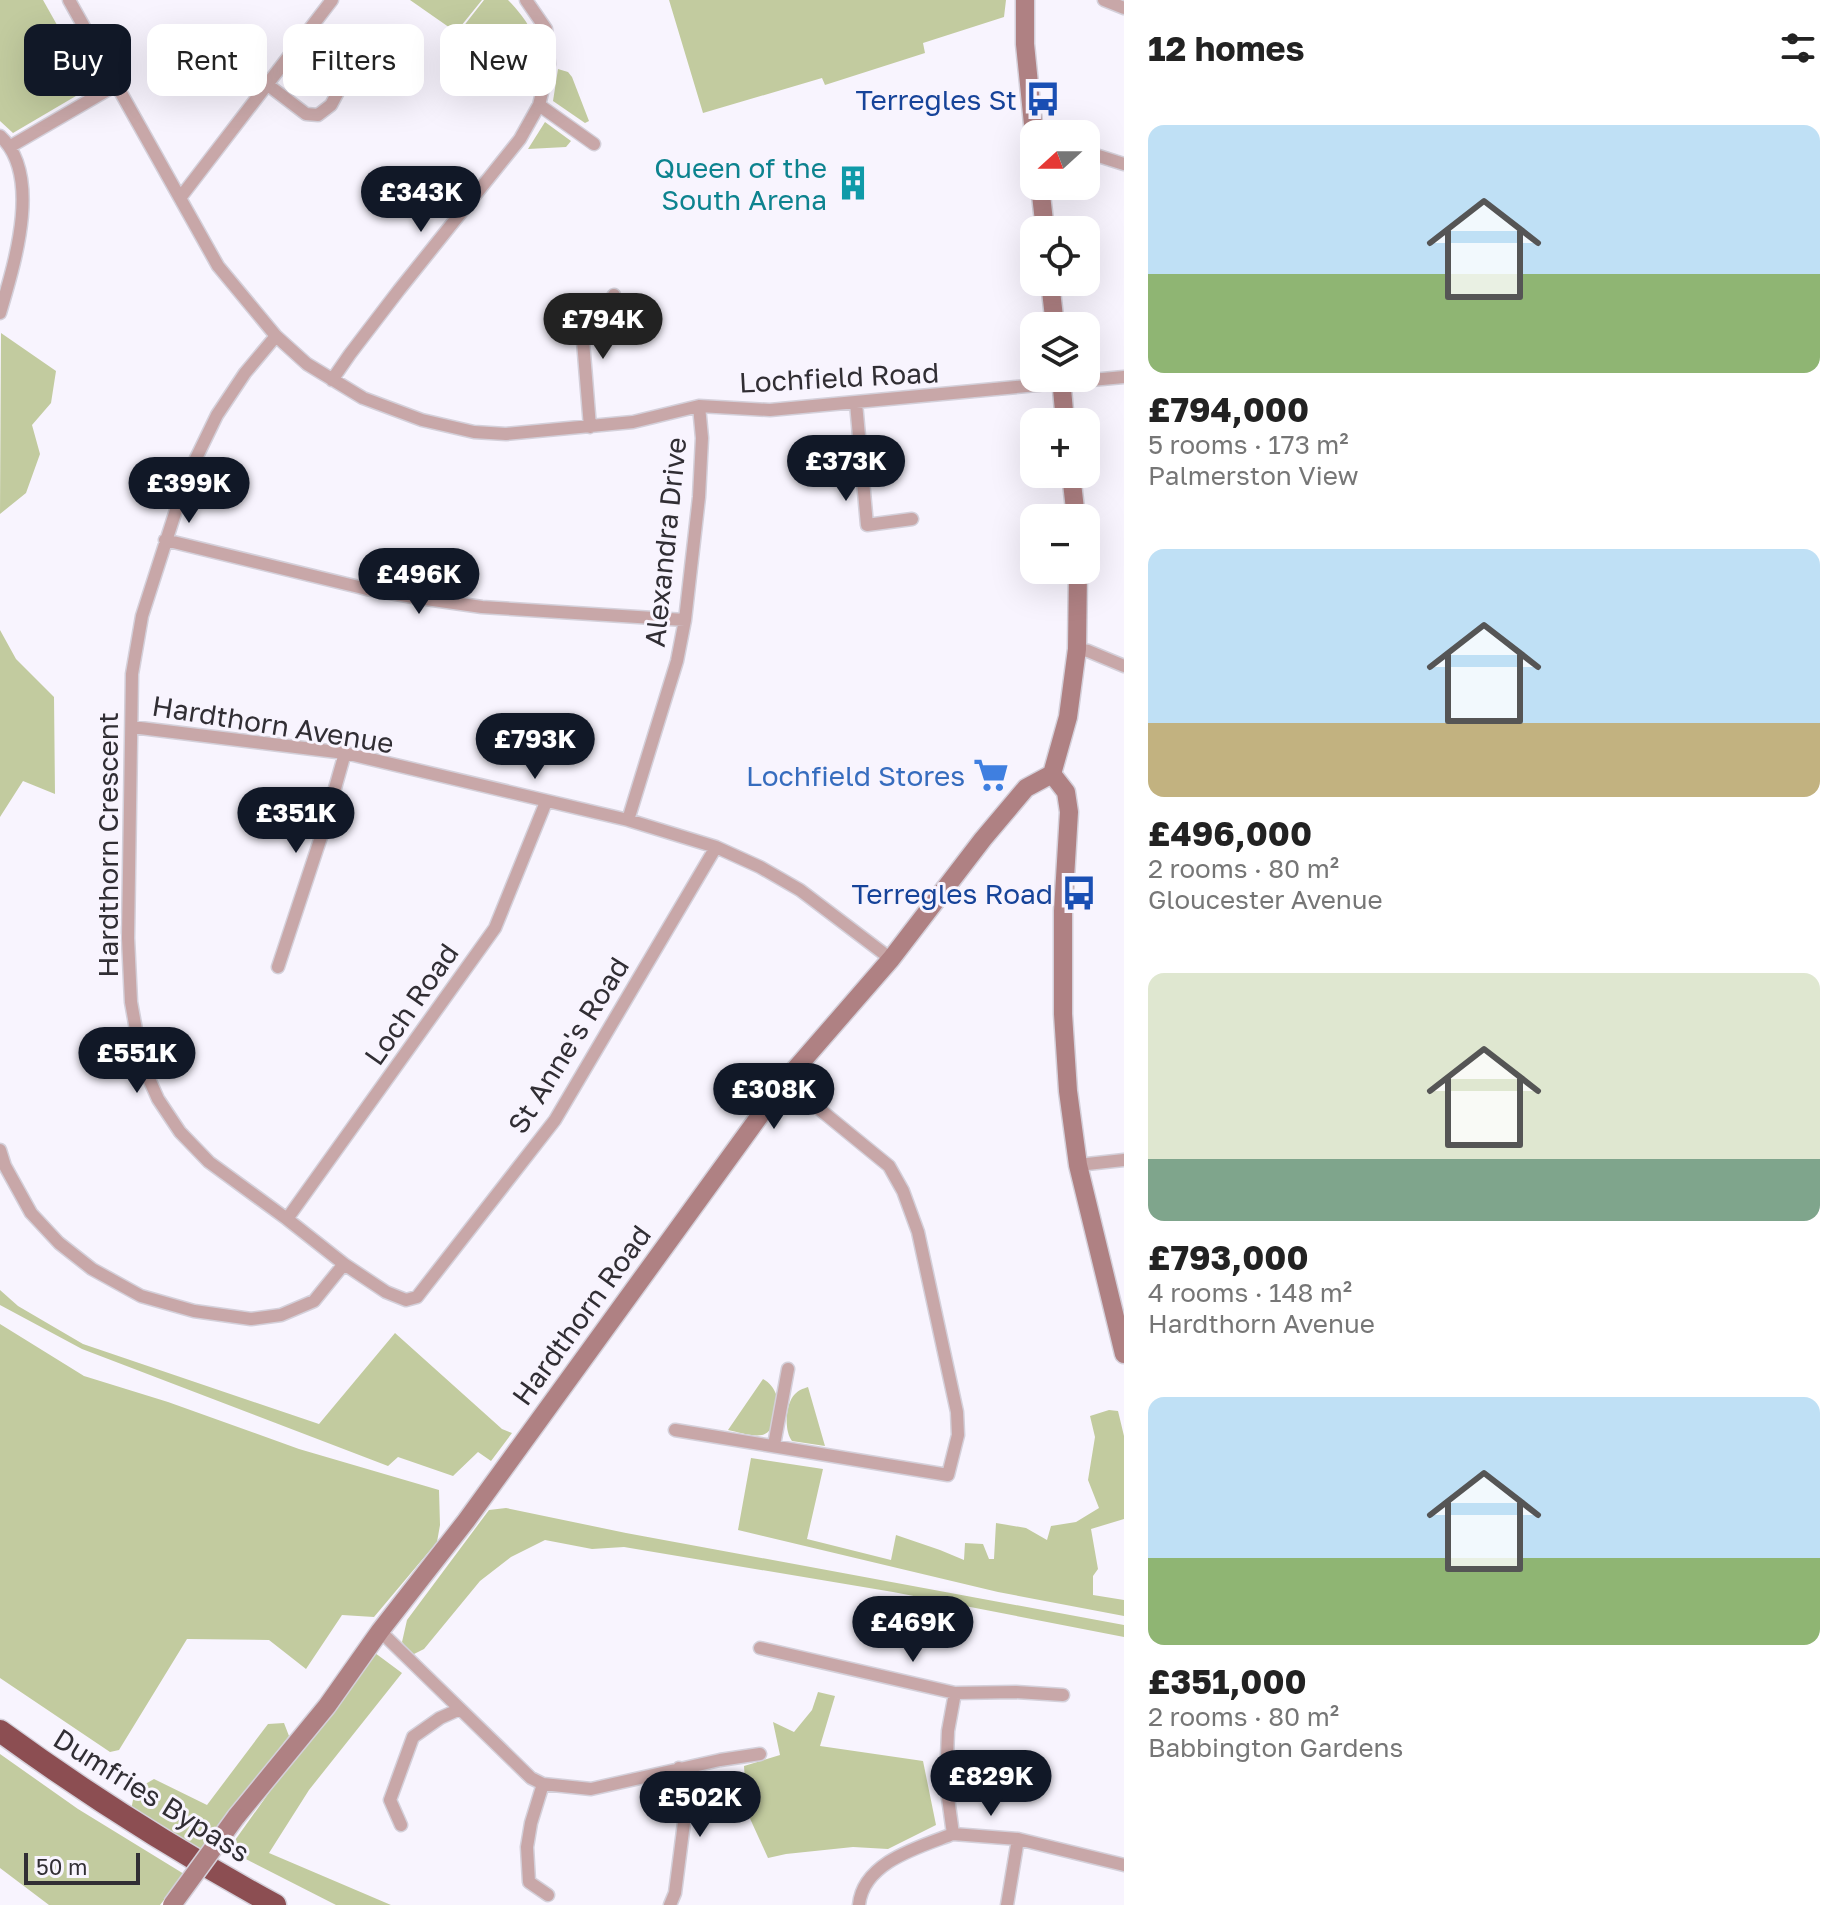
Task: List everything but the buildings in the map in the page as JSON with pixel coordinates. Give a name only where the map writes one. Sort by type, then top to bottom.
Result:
[{"type":"highway","name":"Dumfries Bypass","points":[[0,1731],[114,1810],[197,1862],[275,1905]]},
{"type":"street","name":"Lochfield Road","points":[[69,0],[82,24]]},
{"type":"street","points":[[314,24],[332,0]]},
{"type":"street","points":[[332,380],[399,290],[520,139],[539,105],[549,64],[546,29],[526,0]]},
{"type":"street","points":[[1025,0],[1025,44],[1033,120]]},
{"type":"street","points":[[1104,0],[1124,8]]},
{"type":"street","points":[[180,198],[283,65]]},
{"type":"street","points":[[268,85],[306,114],[318,115],[331,105],[336,96]]},
{"type":"street","points":[[11,146],[97,96]]},
{"type":"street","name":"Lochfield Road","points":[[122,96],[218,266],[276,336],[307,364],[363,398],[422,420],[474,432],[506,434],[633,422],[699,406],[770,410],[1020,385]]},
{"type":"street","points":[[539,105],[594,144]]},
{"type":"street","points":[[0,136],[11,146],[20,176],[23,205],[0,313]]},
{"type":"street","points":[[1100,156],[1124,164]]},
{"type":"street","points":[[590,427],[583,341],[614,295]]},
{"type":"street","name":"Hardthorn Crescent","points":[[276,336],[245,373],[217,415],[186,479],[139,630],[132,674],[128,938],[131,1002],[142,1063],[158,1099],[180,1132],[209,1162],[386,1292],[406,1300],[417,1297]]},
{"type":"street","name":"Lochfield Road","points":[[1100,378],[1124,377]]},
{"type":"street","points":[[856,403],[867,525],[912,519]]},
{"type":"street","name":"Alexandra Drive","points":[[628,820],[677,661],[685,620],[699,497],[702,438],[699,406]]},
{"type":"street","points":[[165,540],[367,589],[419,598],[482,607],[685,620]]},
{"type":"street","points":[[1078,584],[1077,649],[1068,717],[1052,774],[1066,792],[1069,812],[1063,911],[1063,1014],[1068,1091],[1078,1165],[1124,1354]]},
{"type":"street","points":[[1077,649],[1124,666]]},
{"type":"street","name":"Hardthorn Avenue","points":[[132,727],[345,753],[628,820],[716,847],[760,867],[800,890],[891,959]]},
{"type":"street","points":[[278,967],[345,753]]},
{"type":"street","name":"Hardthorn Road","points":[[172,1905],[236,1817],[327,1706],[380,1631],[466,1521],[785,1081],[891,959],[1026,788],[1052,774]]},
{"type":"street","name":"Loch Road","points":[[287,1219],[495,928],[546,802]]},
{"type":"street","name":"St Anne's Road","points":[[417,1297],[555,1120],[716,847]]},
{"type":"street","points":[[675,1430],[948,1475],[958,1435],[957,1412],[918,1232],[903,1191],[889,1166],[785,1081]]},
{"type":"street","points":[[0,1150],[5,1166],[31,1213],[59,1243],[92,1269],[141,1296],[194,1311],[251,1319],[281,1315],[314,1301],[344,1264]]},
{"type":"street","points":[[1078,1165],[1124,1160]]},
{"type":"street","points":[[774,1445],[788,1369]]},
{"type":"street","points":[[380,1631],[531,1778],[543,1784],[591,1789],[679,1768],[760,1754]]},
{"type":"street","points":[[760,1648],[955,1693],[1063,1695]]},
{"type":"street","points":[[953,1834],[946,1783],[948,1731],[955,1693]]},
{"type":"street","points":[[401,1825],[390,1800],[413,1737],[440,1718],[460,1709]]},
{"type":"street","points":[[670,1905],[675,1893],[686,1807],[679,1768]]},
{"type":"street","points":[[543,1784],[527,1847],[529,1882],[548,1895]]},
{"type":"street","points":[[859,1905],[866,1882],[875,1871],[910,1851],[953,1834],[1018,1839],[1124,1865]]},
{"type":"street","points":[[1007,1905],[1018,1839]]},
{"type":"green space","points":[[0,0],[43,0],[56,24],[24,24],[24,96],[76,96],[13,133],[0,121]]},
{"type":"green space","points":[[410,0],[482,0],[463,24],[444,24]]},
{"type":"green space","points":[[484,0],[508,0],[527,24],[465,24]]},
{"type":"green space","points":[[669,0],[1006,0],[1004,17],[923,43],[925,53],[825,85],[822,78],[703,113]]},
{"type":"green space","points":[[558,69],[568,72],[589,121],[585,123],[553,101]]},
{"type":"green space","points":[[545,122],[571,141],[566,147],[528,149]]},
{"type":"green space","points":[[1,333],[56,371],[51,403],[32,425],[40,454],[26,493],[0,514]]},
{"type":"green space","points":[[0,630],[16,659],[54,697],[55,794],[23,781],[0,817]]},
{"type":"green space","points":[[0,1290],[18,1306],[83,1344],[319,1424],[395,1333],[502,1429],[512,1433],[491,1461],[478,1452],[453,1476],[398,1457],[388,1466],[82,1349],[0,1305]]},
{"type":"green space","points":[[0,1324],[84,1376],[299,1449],[439,1490],[437,1542],[374,1617],[342,1615],[306,1669],[269,1640],[187,1639],[119,1750],[110,1752],[0,1678]]},
{"type":"green space","points":[[763,1379],[772,1387],[777,1399],[771,1429],[762,1435],[728,1430]]},
{"type":"green space","points":[[808,1387],[825,1446],[792,1441],[789,1437],[788,1411],[792,1398]]},
{"type":"green space","points":[[1109,1410],[1118,1411],[1124,1436],[1124,1519],[1091,1529],[1098,1569],[1093,1576],[1093,1595],[1124,1600],[1124,1616],[998,1592],[738,1530],[751,1458],[823,1469],[807,1539],[891,1560],[896,1535],[964,1560],[965,1543],[983,1544],[989,1559],[994,1559],[996,1523],[1026,1528],[1047,1540],[1051,1526],[1076,1522],[1099,1508],[1088,1480],[1095,1437],[1090,1416]]},
{"type":"green space","points":[[506,1508],[1124,1625],[1124,1637],[893,1592],[624,1547],[592,1549],[545,1540],[511,1557],[480,1581],[424,1649],[412,1655],[402,1642],[407,1620],[489,1510]]},
{"type":"green space","points":[[371,1650],[402,1673],[309,1790],[269,1853],[391,1905],[336,1905],[228,1850]]},
{"type":"green space","points":[[818,1692],[835,1696],[820,1746],[923,1761],[936,1825],[888,1849],[853,1847],[768,1858],[747,1812],[744,1766],[780,1755],[773,1722],[794,1732],[812,1710]]},
{"type":"green space","points":[[284,1723],[289,1736],[200,1850],[131,1810],[135,1790],[154,1779],[207,1805],[268,1724]]},
{"type":"green space","points":[[0,1754],[78,1809],[184,1874],[160,1905],[49,1905],[0,1868]]},
{"type":"place","name":"Terregles St","points":[[1043,99]]},
{"type":"place","name":"Queen of the South Arena","points":[[853,183]]},
{"type":"place","name":"Lochfield Stores","points":[[991,775]]},
{"type":"place","name":"Terregles Road","points":[[1079,893]]}]
